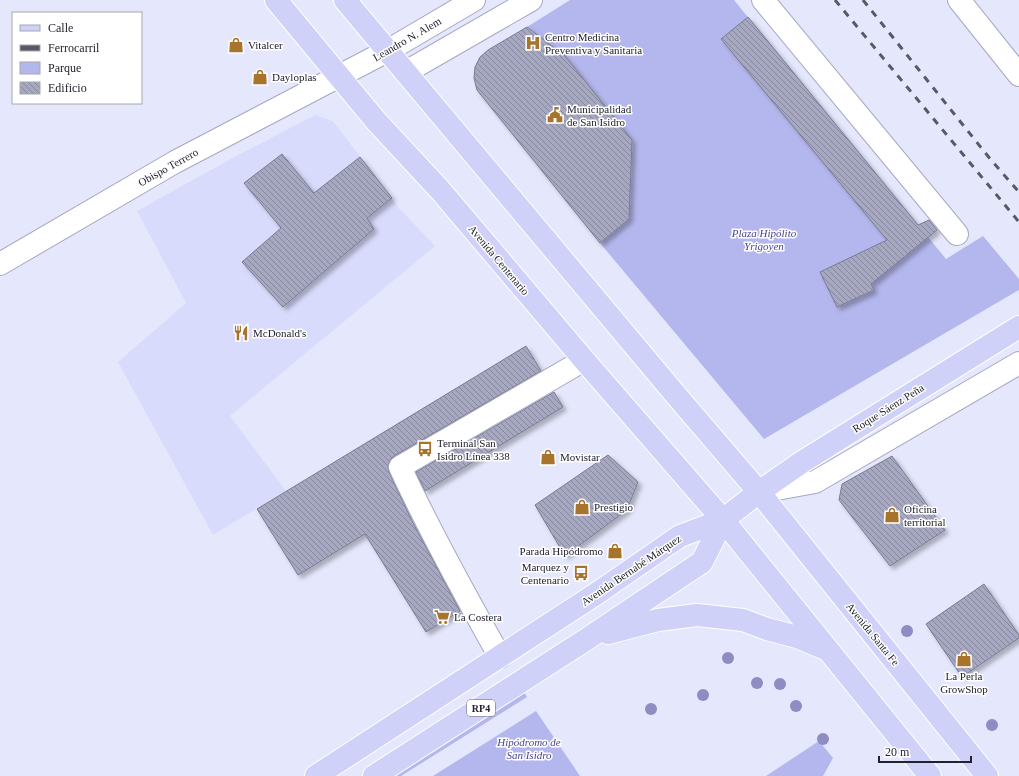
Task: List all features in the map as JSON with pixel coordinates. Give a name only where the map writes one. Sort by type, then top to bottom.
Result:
[{"type":"main road","name":"Avenida Centenario","points":[[276,0],[339,77],[440,190],[584,360],[723,520]]},
{"type":"main road","points":[[345,0],[389,50],[758,492]]},
{"type":"main road","name":"Roque Sáenz Peña","points":[[723,520],[758,492],[808,458],[1019,327]]},
{"type":"main road","name":"Avenida Santa Fe","points":[[758,492],[987,776]]},
{"type":"main road","points":[[723,520],[930,776]]},
{"type":"main road","name":"RP4","points":[[374,776],[587,639],[702,562],[723,520]]},
{"type":"main road","name":"Avenida Bernabé Márquez","points":[[316,776],[596,594],[680,536],[723,520]]},
{"type":"main road","points":[[587,639],[658,620],[697,615],[743,620],[761,627],[797,637],[828,650]]},
{"type":"street","name":"Leandro N. Alem","points":[[339,77],[389,50],[474,0]]},
{"type":"street","points":[[406,72],[531,0]]},
{"type":"street","points":[[764,0],[957,234]]},
{"type":"street","points":[[959,0],[1019,74]]},
{"type":"street","name":"Obispo Terrero","points":[[0,264],[175,162],[339,77]]},
{"type":"street","points":[[500,657],[469,603],[419,509],[400,467],[584,360]]},
{"type":"street","name":"Roque Sáenz Peña","points":[[758,492],[815,482],[1019,363]]},
{"type":"shaded area","name":"McDonald's","points":[[315,115],[333,121],[399,208],[435,246],[230,416],[286,491],[213,535],[118,362],[186,303],[137,211],[227,161]]},
{"type":"green space","name":"Plaza Hipólito Yrigoyen","points":[[570,0],[734,0],[946,259],[983,236],[1019,279],[1019,290],[764,439],[600,243],[629,219],[572,65],[551,45],[527,27]]},
{"type":"green space","points":[[522,689],[527,697],[401,776],[385,776]]},
{"type":"green space","name":"Hipódromo de San Isidro","points":[[536,711],[580,776],[433,776]]},
{"type":"green space","points":[[819,741],[833,758],[823,776],[766,776]]},
{"type":"building","points":[[748,17],[918,225],[929,220],[937,230],[871,284],[874,290],[837,307],[820,272],[887,240],[721,39]]},
{"type":"building","name":"Municipalidad de San Isidro","points":[[527,27],[565,56],[632,140],[629,219],[600,243],[477,90],[474,78],[475,67],[480,57],[488,50]]},
{"type":"building","points":[[282,154],[314,193],[360,157],[392,198],[367,218],[374,229],[283,307],[242,262],[281,228],[244,183]]},
{"type":"building","name":"Terminal San Isidro Línea 338","points":[[526,346],[541,371],[394,456],[390,460],[388,466],[389,472],[412,521],[460,611],[426,632],[365,534],[298,575],[257,509]]},
{"type":"building","points":[[554,392],[563,407],[425,491],[416,472]]},
{"type":"building","name":"Prestigio","points":[[608,455],[638,482],[627,510],[565,556],[535,505]]},
{"type":"building","name":"Oficina territorial","points":[[892,456],[945,530],[890,566],[839,500],[842,484]]},
{"type":"building","points":[[984,584],[1019,635],[1019,638],[962,677],[926,624]]},
{"type":"railway","points":[[835,0],[1019,222]]},
{"type":"railway","points":[[863,0],[991,160],[1019,192]]},
{"type":"place","name":"Centro Medicina Preventiva y Sanitaria","points":[[533,43]]},
{"type":"place","name":"Vitalcer","points":[[236,45]]},
{"type":"place","name":"Dayloplas","points":[[260,77]]},
{"type":"place","name":"Municipalidad de San Isidro","points":[[555,115]]},
{"type":"place","name":"McDonald's","points":[[241,333]]},
{"type":"place","name":"Terminal San Isidro Línea 338","points":[[425,449]]},
{"type":"place","name":"Movistar","points":[[548,457]]},
{"type":"place","name":"Prestigio","points":[[582,507]]},
{"type":"place","name":"Oficina territorial","points":[[892,515]]},
{"type":"place","name":"Parada Hipódromo","points":[[615,551]]},
{"type":"place","name":"Marquez y Centenario","points":[[581,573]]},
{"type":"place","name":"La Costera","points":[[442,617]]},
{"type":"place","name":"La Perla GrowShop","points":[[964,659]]}]
